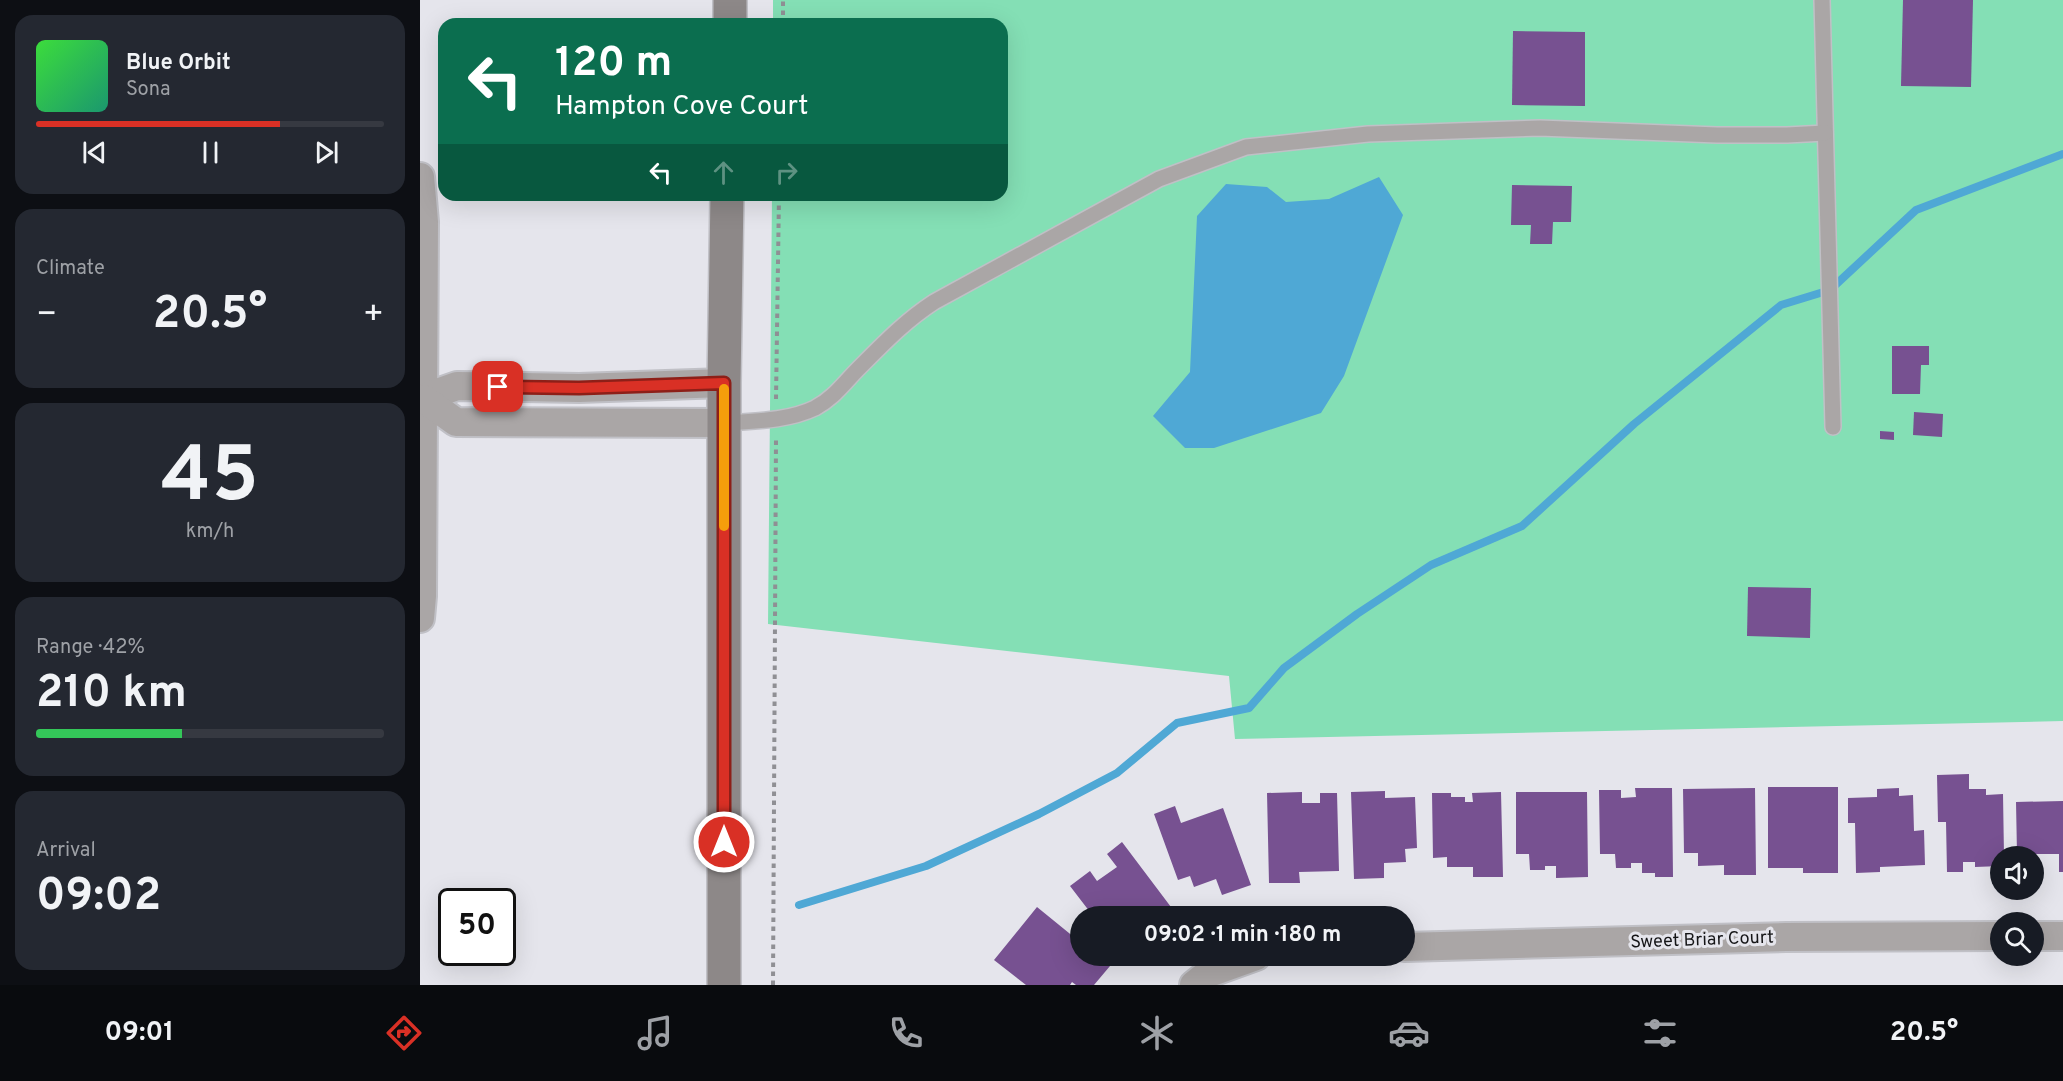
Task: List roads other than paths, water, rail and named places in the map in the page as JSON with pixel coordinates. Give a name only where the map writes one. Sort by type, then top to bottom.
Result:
[{"type":"main road","points":[[730,0],[730,18]]},
{"type":"main road","points":[[724,985],[724,383],[727,201]]},
{"type":"street","points":[[420,177],[424,222],[420,618]]},
{"type":"street","points":[[422,399],[456,386],[579,388],[724,383]]},
{"type":"street","points":[[422,399],[456,422],[724,423]]},
{"type":"street","name":"Sweet Briar Court","points":[[1415,947],[1786,937],[1990,936]]},
{"type":"street","points":[[2044,936],[2063,936]]},
{"type":"street","points":[[1194,985],[1209,973],[1228,966]]},
{"type":"lane","points":[[1822,0],[1833,427]]},
{"type":"lane","points":[[724,423],[776,419],[812,409],[833,397],[909,319],[934,302],[1159,179],[1246,147],[1368,134],[1540,128],[1717,135],[1787,135],[1825,132]]},
{"type":"water","points":[[1379,177],[1403,215],[1344,376],[1321,413],[1214,448],[1185,448],[1153,416],[1190,372],[1197,216],[1226,184],[1267,187],[1286,202],[1329,199]]},
{"type":"waterway","points":[[799,905],[926,866],[1039,814],[1117,773],[1177,723],[1249,708],[1284,668],[1357,614],[1431,565],[1522,526],[1634,424],[1781,305],[1830,290],[1916,210],[2063,154]]}]
